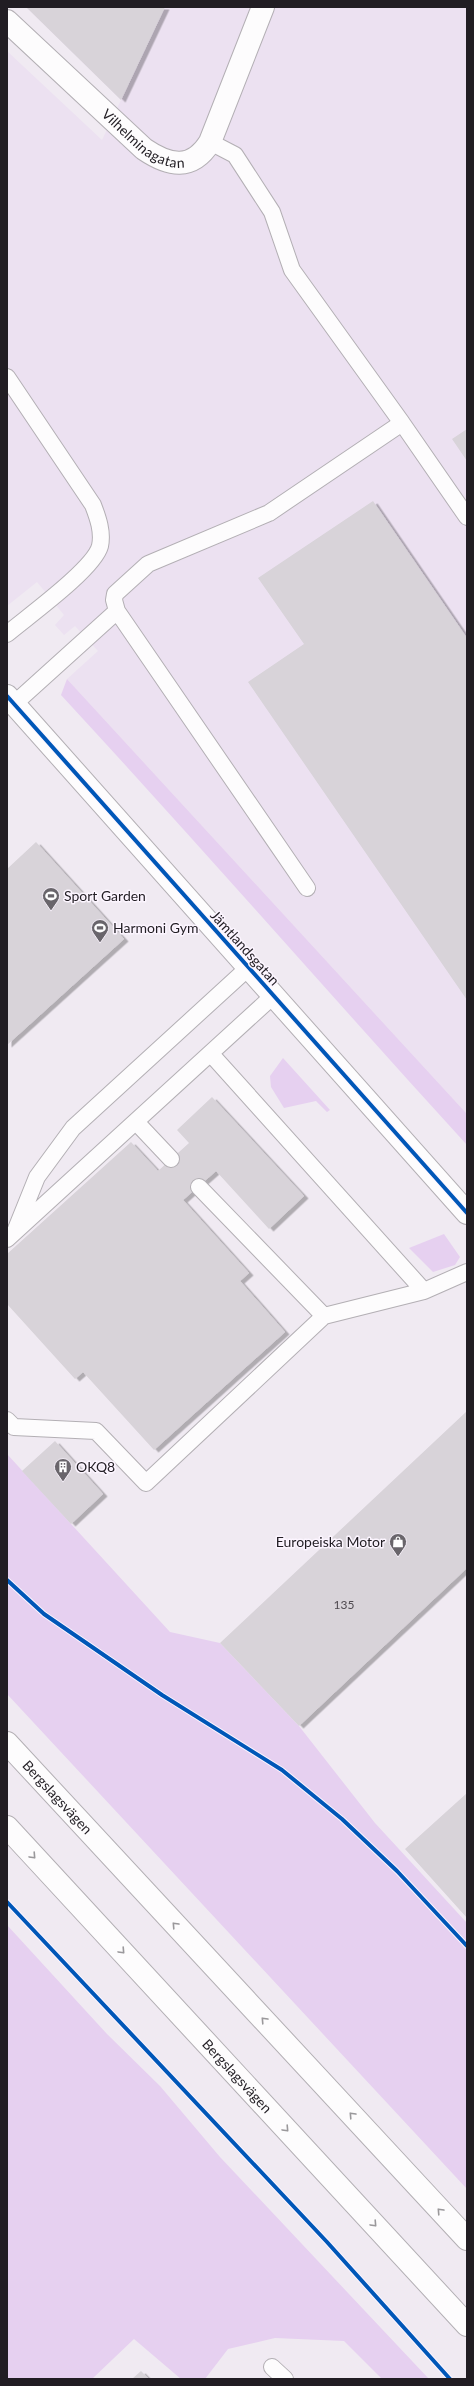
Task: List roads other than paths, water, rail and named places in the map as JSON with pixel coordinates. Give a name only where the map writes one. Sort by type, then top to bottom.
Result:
[{"type":"main road","name":"Vilhelminagatan","points":[[7,21],[144,149],[158,158],[174,163],[190,162],[202,155],[210,142],[263,7]]},
{"type":"main road","name":"Jämtlandsgatan","points":[[10,700],[467,1212]]},
{"type":"main road","name":"Bergslagsvägen","points":[[7,1742],[467,2239]]},
{"type":"main road","name":"Bergslagsvägen","points":[[7,1827],[467,2325]]},
{"type":"lane","points":[[210,142],[235,155],[272,212],[292,270],[402,423],[467,517]]},
{"type":"lane","points":[[7,377],[93,505],[100,524],[101,536],[100,547],[88,566],[7,634]]},
{"type":"lane","points":[[307,888],[117,611],[114,600],[115,594],[148,564],[269,513],[402,423]]},
{"type":"lane","points":[[10,700],[117,611]]},
{"type":"lane","points":[[11,1236],[37,1178],[73,1128],[248,968]]},
{"type":"lane","points":[[11,1236],[273,996]]},
{"type":"lane","points":[[211,1054],[424,1291]]},
{"type":"lane","points":[[136,1123],[171,1159]]},
{"type":"lane","points":[[199,1187],[324,1316]]},
{"type":"lane","points":[[7,1420],[14,1427],[96,1431],[146,1484],[324,1316],[424,1291],[467,1272]]},
{"type":"lane","points":[[272,2367],[285,2379]]},
{"type":"place","name":"Sport Garden","points":[[51,911]]},
{"type":"place","name":"Harmoni Gym","points":[[100,943]]},
{"type":"place","name":"OKQ8","points":[[63,1482]]},
{"type":"place","name":"Europeiska Motor","points":[[398,1557]]}]
